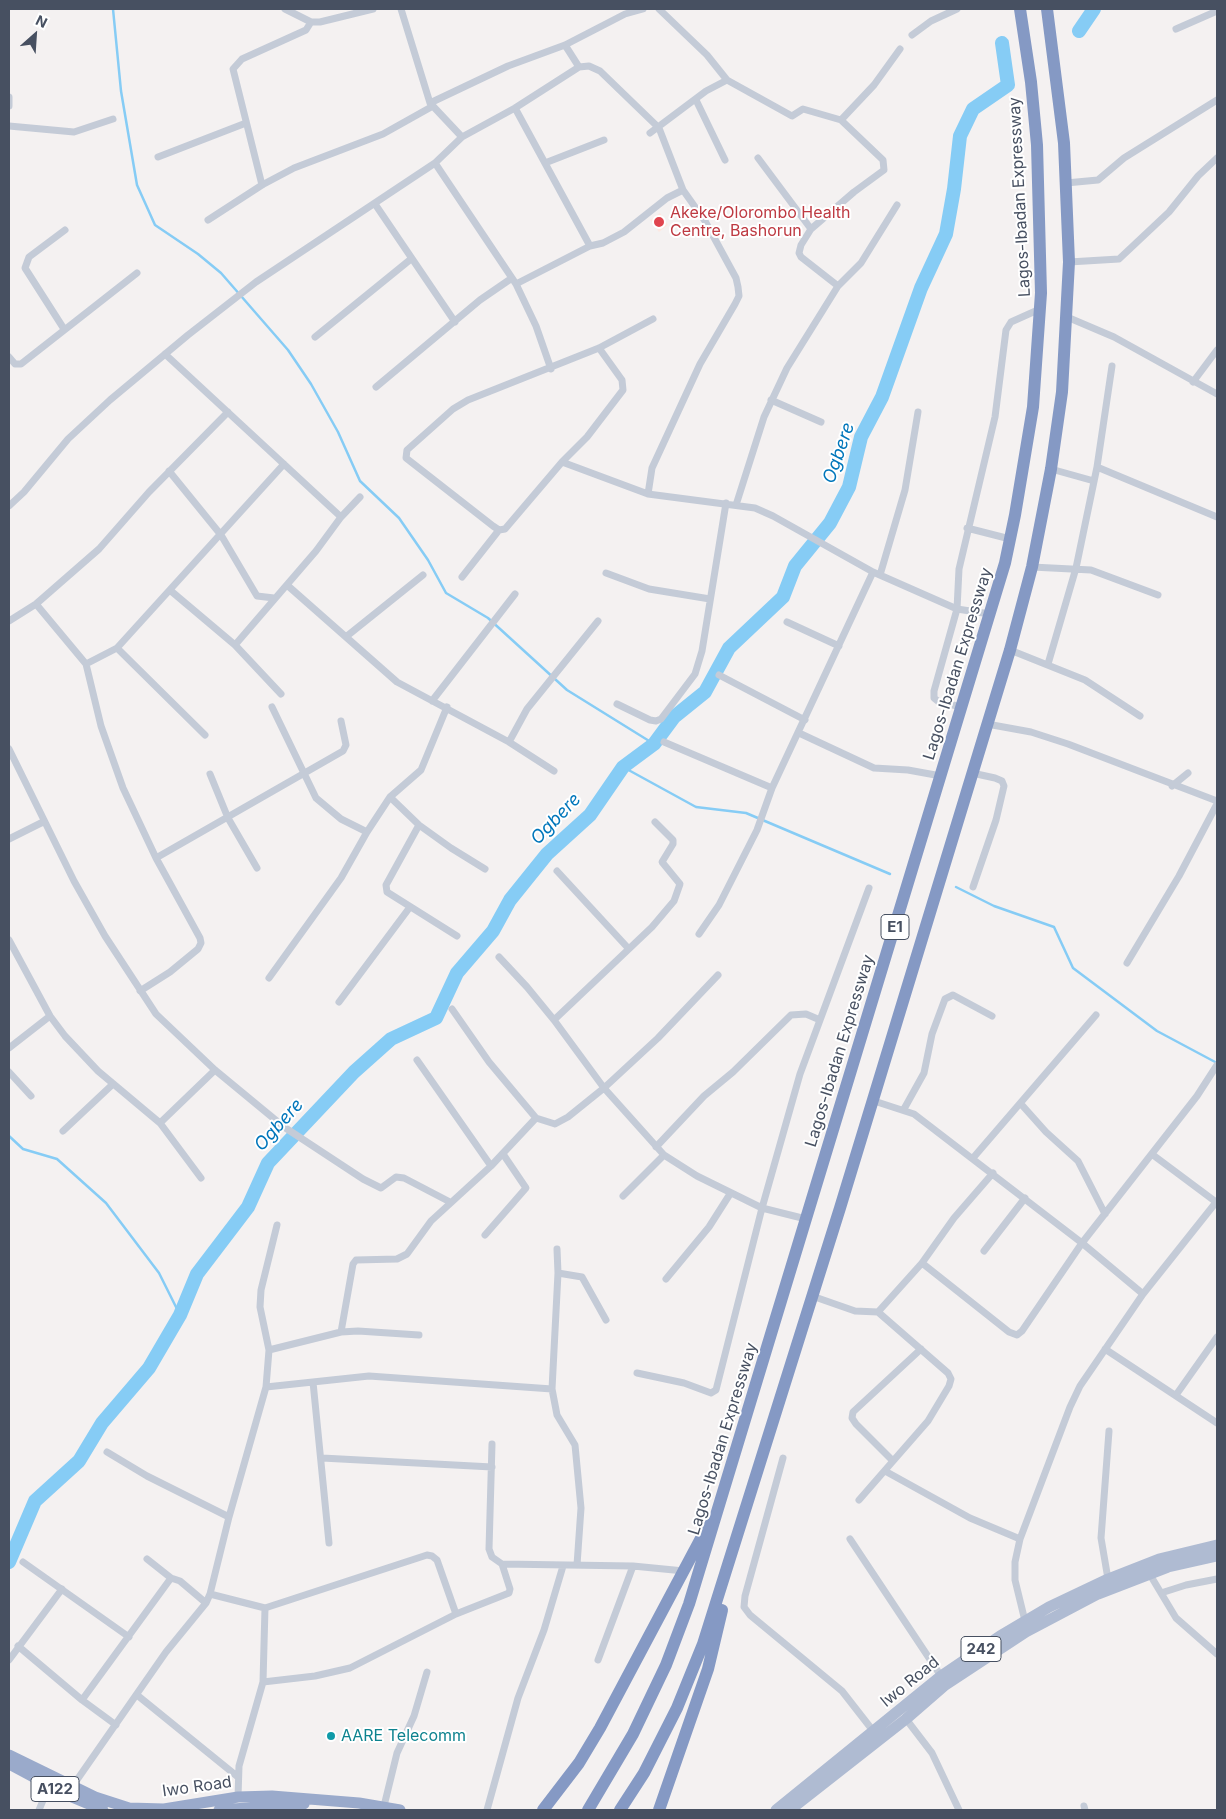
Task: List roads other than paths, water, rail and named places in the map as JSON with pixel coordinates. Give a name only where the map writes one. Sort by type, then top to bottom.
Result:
[{"type":"highway","name":"Lagos-Ibadan Expressway","points":[[588,1810],[633,1734],[666,1665],[689,1604],[962,707],[1010,539],[1033,407],[1041,309],[1037,145],[1031,82],[1020,9]]},
{"type":"highway","name":"E1","points":[[620,1810],[644,1773],[692,1674],[740,1532],[1010,650],[1032,567],[1052,469],[1062,392],[1069,262],[1066,183],[1058,81],[1047,9]]},
{"type":"highway","points":[[543,1810],[579,1763],[600,1728],[704,1532],[716,1514]]},
{"type":"highway","points":[[659,1810],[708,1670],[740,1532]]},
{"type":"highway","name":"Iwo Road","points":[[9,1755],[72,1787],[111,1804],[140,1810],[164,1809],[238,1797],[305,1797],[384,1806],[400,1810]]},
{"type":"highway","name":"A122","points":[[9,1764],[49,1786],[103,1810]]},
{"type":"highway","name":"Iwo Road","points":[[219,1810],[301,1804],[362,1810]]},
{"type":"main road","name":"Iwo Road","points":[[776,1810],[942,1676],[1026,1622],[1108,1579],[1159,1560],[1217,1545]]},
{"type":"main road","name":"Iwo Road","points":[[798,1808],[944,1686],[1019,1636],[1098,1594],[1149,1573],[1217,1556]]},
{"type":"street","points":[[285,9],[311,22],[332,21],[373,9]]},
{"type":"street","points":[[401,9],[432,104],[462,137]]},
{"type":"street","points":[[208,220],[262,185],[294,168],[384,134],[432,104],[508,66],[565,45],[625,14],[642,9]]},
{"type":"street","points":[[659,9],[707,55],[727,80],[792,116],[803,110],[841,120],[883,160],[884,170],[854,192],[811,229],[801,246],[799,252],[801,257],[838,286]]},
{"type":"street","points":[[912,35],[931,21],[958,9]]},
{"type":"street","points":[[1176,29],[1217,11]]},
{"type":"street","points":[[262,185],[233,73],[235,66],[242,59],[306,30],[311,22]]},
{"type":"street","points":[[565,45],[578,67]]},
{"type":"street","points":[[841,120],[874,85],[900,49]]},
{"type":"street","points":[[9,506],[24,492],[68,439],[110,400],[256,282],[435,163],[462,137],[514,108],[578,67],[589,66],[600,71],[659,128],[683,190],[705,221],[736,278],[739,296],[700,364],[652,468],[648,494]]},
{"type":"street","points":[[650,133],[706,91],[727,80]]},
{"type":"street","points":[[9,97],[9,106]]},
{"type":"street","points":[[696,100],[725,160]]},
{"type":"street","points":[[1066,183],[1098,180],[1124,158],[1217,100]]},
{"type":"street","points":[[514,108],[590,246]]},
{"type":"street","points":[[9,126],[74,132],[113,119]]},
{"type":"street","points":[[158,157],[246,123]]},
{"type":"street","points":[[545,163],[604,140]]},
{"type":"street","points":[[758,158],[811,229]]},
{"type":"street","points":[[1069,262],[1119,259],[1160,221],[1198,176],[1217,158]]},
{"type":"street","points":[[435,163],[514,281],[536,326],[551,369]]},
{"type":"street","points":[[376,387],[480,300],[514,281],[590,246],[603,243],[624,232],[666,198],[683,190]]},
{"type":"street","points":[[375,204],[411,260],[455,322]]},
{"type":"street","points":[[736,505],[746,469],[771,400],[787,368],[838,286],[861,263],[897,205]]},
{"type":"street","points":[[64,329],[25,268],[29,257],[65,230]]},
{"type":"street","points":[[315,337],[411,260]]},
{"type":"street","points":[[9,357],[15,364],[21,364],[40,351],[64,329],[137,272]]},
{"type":"street","points":[[962,707],[939,702],[934,698],[957,608],[959,569],[967,528],[995,417],[1007,326],[1041,309]]},
{"type":"street","points":[[1067,317],[1114,337],[1217,394]]},
{"type":"street","points":[[499,530],[406,458],[406,453],[454,409],[468,400],[551,369],[599,348],[653,319]]},
{"type":"street","points":[[462,578],[499,530],[506,529],[562,462],[587,437],[623,390],[622,380],[599,348]]},
{"type":"street","points":[[1193,382],[1217,350]]},
{"type":"street","points":[[165,354],[341,516]]},
{"type":"street","points":[[1048,664],[1076,568],[1097,467],[1112,366]]},
{"type":"street","points":[[771,400],[821,422]]},
{"type":"street","points":[[9,621],[36,604],[99,549],[169,471],[228,412]]},
{"type":"street","points":[[699,934],[719,905],[757,830],[772,788],[839,646],[877,574],[904,490],[918,412]]},
{"type":"street","points":[[562,462],[648,494],[755,508],[797,529],[877,574],[957,608],[990,614]]},
{"type":"street","points":[[86,664],[117,648],[171,591],[284,464]]},
{"type":"street","points":[[1097,467],[1217,517]]},
{"type":"street","points":[[1052,469],[1094,480]]},
{"type":"street","points":[[169,471],[221,535],[257,596],[274,598]]},
{"type":"street","points":[[235,646],[316,551],[341,516],[360,497]]},
{"type":"street","points":[[617,704],[650,720],[661,718],[700,665],[726,503]]},
{"type":"street","points":[[967,528],[1010,539]]},
{"type":"street","points":[[1032,567],[1091,570],[1158,594]]},
{"type":"street","points":[[606,573],[649,589],[710,599]]},
{"type":"street","points":[[347,636],[423,575]]},
{"type":"street","points":[[287,585],[347,636],[382,670],[432,701],[509,742],[554,771]]},
{"type":"street","points":[[171,591],[235,646],[281,694]]},
{"type":"street","points":[[432,701],[515,594]]},
{"type":"street","points":[[36,604],[86,664],[101,726],[123,788],[156,858],[201,942],[198,949],[170,972],[140,991]]},
{"type":"street","points":[[509,742],[527,709],[598,621]]},
{"type":"street","points":[[787,622],[839,646]]},
{"type":"street","points":[[117,648],[205,735]]},
{"type":"street","points":[[1010,650],[1085,680],[1140,716]]},
{"type":"street","points":[[719,675],[804,720]]},
{"type":"street","points":[[272,707],[316,798],[341,819],[367,832]]},
{"type":"street","points":[[269,978],[341,878],[367,832],[390,797],[421,770],[447,708]]},
{"type":"street","points":[[156,858],[343,751],[346,745],[341,721]]},
{"type":"street","points":[[987,724],[1032,732],[1068,744],[1217,803],[1179,876],[1127,963]]},
{"type":"street","points":[[799,733],[874,768],[908,770],[941,776]]},
{"type":"street","points":[[664,742],[772,788]]},
{"type":"street","points":[[9,750],[43,822],[105,936],[156,1014],[215,1070],[284,1127],[363,1179],[381,1188],[396,1177],[404,1178],[450,1202]]},
{"type":"street","points":[[972,773],[995,778],[1002,781],[1004,786],[996,820],[973,888]]},
{"type":"street","points":[[1172,786],[1188,773]]},
{"type":"street","points":[[210,774],[228,818],[257,868]]},
{"type":"street","points":[[390,797],[419,824],[451,848],[485,869]]},
{"type":"street","points":[[9,839],[43,822]]},
{"type":"street","points":[[554,1020],[652,927],[674,901],[679,891],[679,881],[662,862],[673,844],[673,840],[655,822]]},
{"type":"street","points":[[419,824],[386,885],[386,892],[457,936]]},
{"type":"street","points":[[556,871],[628,948]]},
{"type":"street","points":[[637,1373],[684,1383],[711,1393],[716,1390],[762,1208],[800,1074],[869,888]]},
{"type":"street","points":[[339,1002],[410,907]]},
{"type":"street","points":[[9,940],[50,1016],[82,1055],[160,1123],[201,1178]]},
{"type":"street","points":[[499,957],[554,1020],[604,1088],[664,1155],[730,1194],[762,1208],[806,1219]]},
{"type":"street","points":[[452,1009],[489,1062],[536,1118],[556,1124],[568,1117],[604,1088],[658,1038],[718,975]]},
{"type":"street","points":[[904,1110],[924,1073],[935,1026],[945,999],[953,995],[992,1016]]},
{"type":"street","points":[[656,1147],[704,1096],[733,1072],[791,1015],[806,1014],[820,1020]]},
{"type":"street","points":[[973,1158],[1022,1104],[1096,1015]]},
{"type":"street","points":[[9,1048],[50,1016]]},
{"type":"street","points":[[417,1060],[491,1166]]},
{"type":"street","points":[[922,1263],[1009,1332],[1017,1335],[1022,1331],[1082,1242],[1153,1155],[1217,1066]]},
{"type":"street","points":[[160,1123],[215,1070]]},
{"type":"street","points":[[9,1072],[32,1096]]},
{"type":"street","points":[[63,1131],[113,1084]]},
{"type":"street","points":[[872,1100],[914,1114],[1082,1242],[1144,1294]]},
{"type":"street","points":[[1022,1104],[1046,1132],[1078,1161],[1105,1214]]},
{"type":"street","points":[[341,1332],[353,1264],[356,1260],[403,1257],[431,1221],[491,1166],[536,1118]]},
{"type":"street","points":[[485,1235],[526,1188],[503,1154]]},
{"type":"street","points":[[623,1196],[664,1155]]},
{"type":"street","points":[[1026,1622],[1015,1580],[1015,1562],[1020,1539],[1070,1407],[1080,1386],[1144,1294],[1217,1202],[1153,1155]]},
{"type":"street","points":[[878,1312],[922,1263],[954,1218],[993,1173]]},
{"type":"street","points":[[666,1279],[709,1227],[730,1194]]},
{"type":"street","points":[[984,1251],[1025,1198]]},
{"type":"street","points":[[72,1787],[166,1652],[206,1603],[210,1594],[229,1517],[266,1388],[269,1350],[260,1307],[261,1290],[277,1225]]},
{"type":"street","points":[[557,1249],[558,1273],[552,1388],[557,1415],[575,1444],[581,1508],[577,1565]]},
{"type":"street","points":[[558,1273],[577,1274],[582,1277],[606,1320]]},
{"type":"street","points":[[812,1296],[855,1311],[878,1312],[921,1348],[948,1373],[951,1379],[933,1415],[913,1441],[859,1500]]},
{"type":"street","points":[[269,1350],[341,1332],[358,1331],[419,1335]]},
{"type":"street","points":[[1176,1395],[1217,1337]]},
{"type":"street","points":[[893,1461],[856,1424],[852,1418],[853,1412],[921,1348]]},
{"type":"street","points":[[1105,1349],[1217,1423]]},
{"type":"street","points":[[266,1388],[368,1376],[398,1376],[552,1388]]},
{"type":"street","points":[[313,1382],[329,1543]]},
{"type":"street","points":[[1108,1579],[1101,1538],[1109,1431]]},
{"type":"street","points":[[263,1682],[300,1678],[350,1668],[456,1614],[509,1593],[510,1589],[502,1564],[492,1556],[489,1549],[492,1444]]},
{"type":"street","points":[[108,1452],[147,1476],[229,1517]]},
{"type":"street","points":[[322,1458],[492,1466]]},
{"type":"street","points":[[783,1458],[745,1596],[744,1607],[750,1615],[842,1691],[874,1732]]},
{"type":"street","points":[[885,1471],[970,1518],[1020,1539]]},
{"type":"street","points":[[850,1539],[942,1676]]},
{"type":"street","points":[[210,1594],[265,1608],[427,1555],[437,1560],[456,1614]]},
{"type":"street","points":[[147,1559],[171,1578],[180,1581],[206,1603]]},
{"type":"street","points":[[23,1562],[129,1638]]},
{"type":"street","points":[[502,1564],[633,1566],[684,1571]]},
{"type":"street","points":[[487,1810],[518,1698],[544,1630],[562,1566]]},
{"type":"street","points":[[598,1660],[633,1566]]},
{"type":"street","points":[[1149,1573],[1176,1618],[1217,1654]]},
{"type":"street","points":[[82,1700],[171,1578]]},
{"type":"street","points":[[1161,1593],[1186,1585],[1217,1579]]},
{"type":"street","points":[[9,1660],[62,1590]]},
{"type":"street","points":[[238,1797],[238,1777],[263,1682],[265,1608]]},
{"type":"street","points":[[18,1646],[82,1700],[116,1725]]},
{"type":"street","points":[[384,1806],[397,1753],[414,1716],[427,1672]]},
{"type":"street","points":[[137,1696],[238,1777]]},
{"type":"street","points":[[906,1719],[932,1754],[959,1810]]},
{"type":"street","points":[[38,1810],[49,1786]]},
{"type":"waterway","points":[[113,9],[121,91],[137,185],[155,225],[198,254],[221,273],[288,350],[311,384],[338,432],[360,481],[399,518],[428,560],[446,593],[488,618],[567,690],[654,744]]},
{"type":"waterway","name":"Ogbere","points":[[1079,31],[1094,9]]},
{"type":"waterway","name":"Ogbere","points":[[9,1562],[35,1501],[79,1461],[102,1423],[149,1368],[180,1315],[197,1274],[248,1207],[268,1163],[354,1072],[391,1039],[436,1018],[457,973],[493,931],[510,900],[547,854],[590,815],[623,767],[654,744],[674,717],[705,692],[729,648],[783,597],[795,566],[830,523],[849,487],[861,437],[882,397],[921,288],[946,234],[954,189],[960,136],[973,109],[1008,85],[1002,43]]},
{"type":"waterway","points":[[623,767],[696,807],[746,813],[890,874]]},
{"type":"waterway","points":[[956,887],[994,906],[1054,927],[1073,968],[1157,1031],[1217,1063]]},
{"type":"waterway","points":[[9,1136],[23,1149],[57,1159],[106,1203],[159,1273],[180,1315]]},
{"type":"place","name":"Akeke/Olorombo Health Centre, Bashorun","points":[[659,222]]},
{"type":"place","name":"AARE Telecomm","points":[[331,1736]]}]
